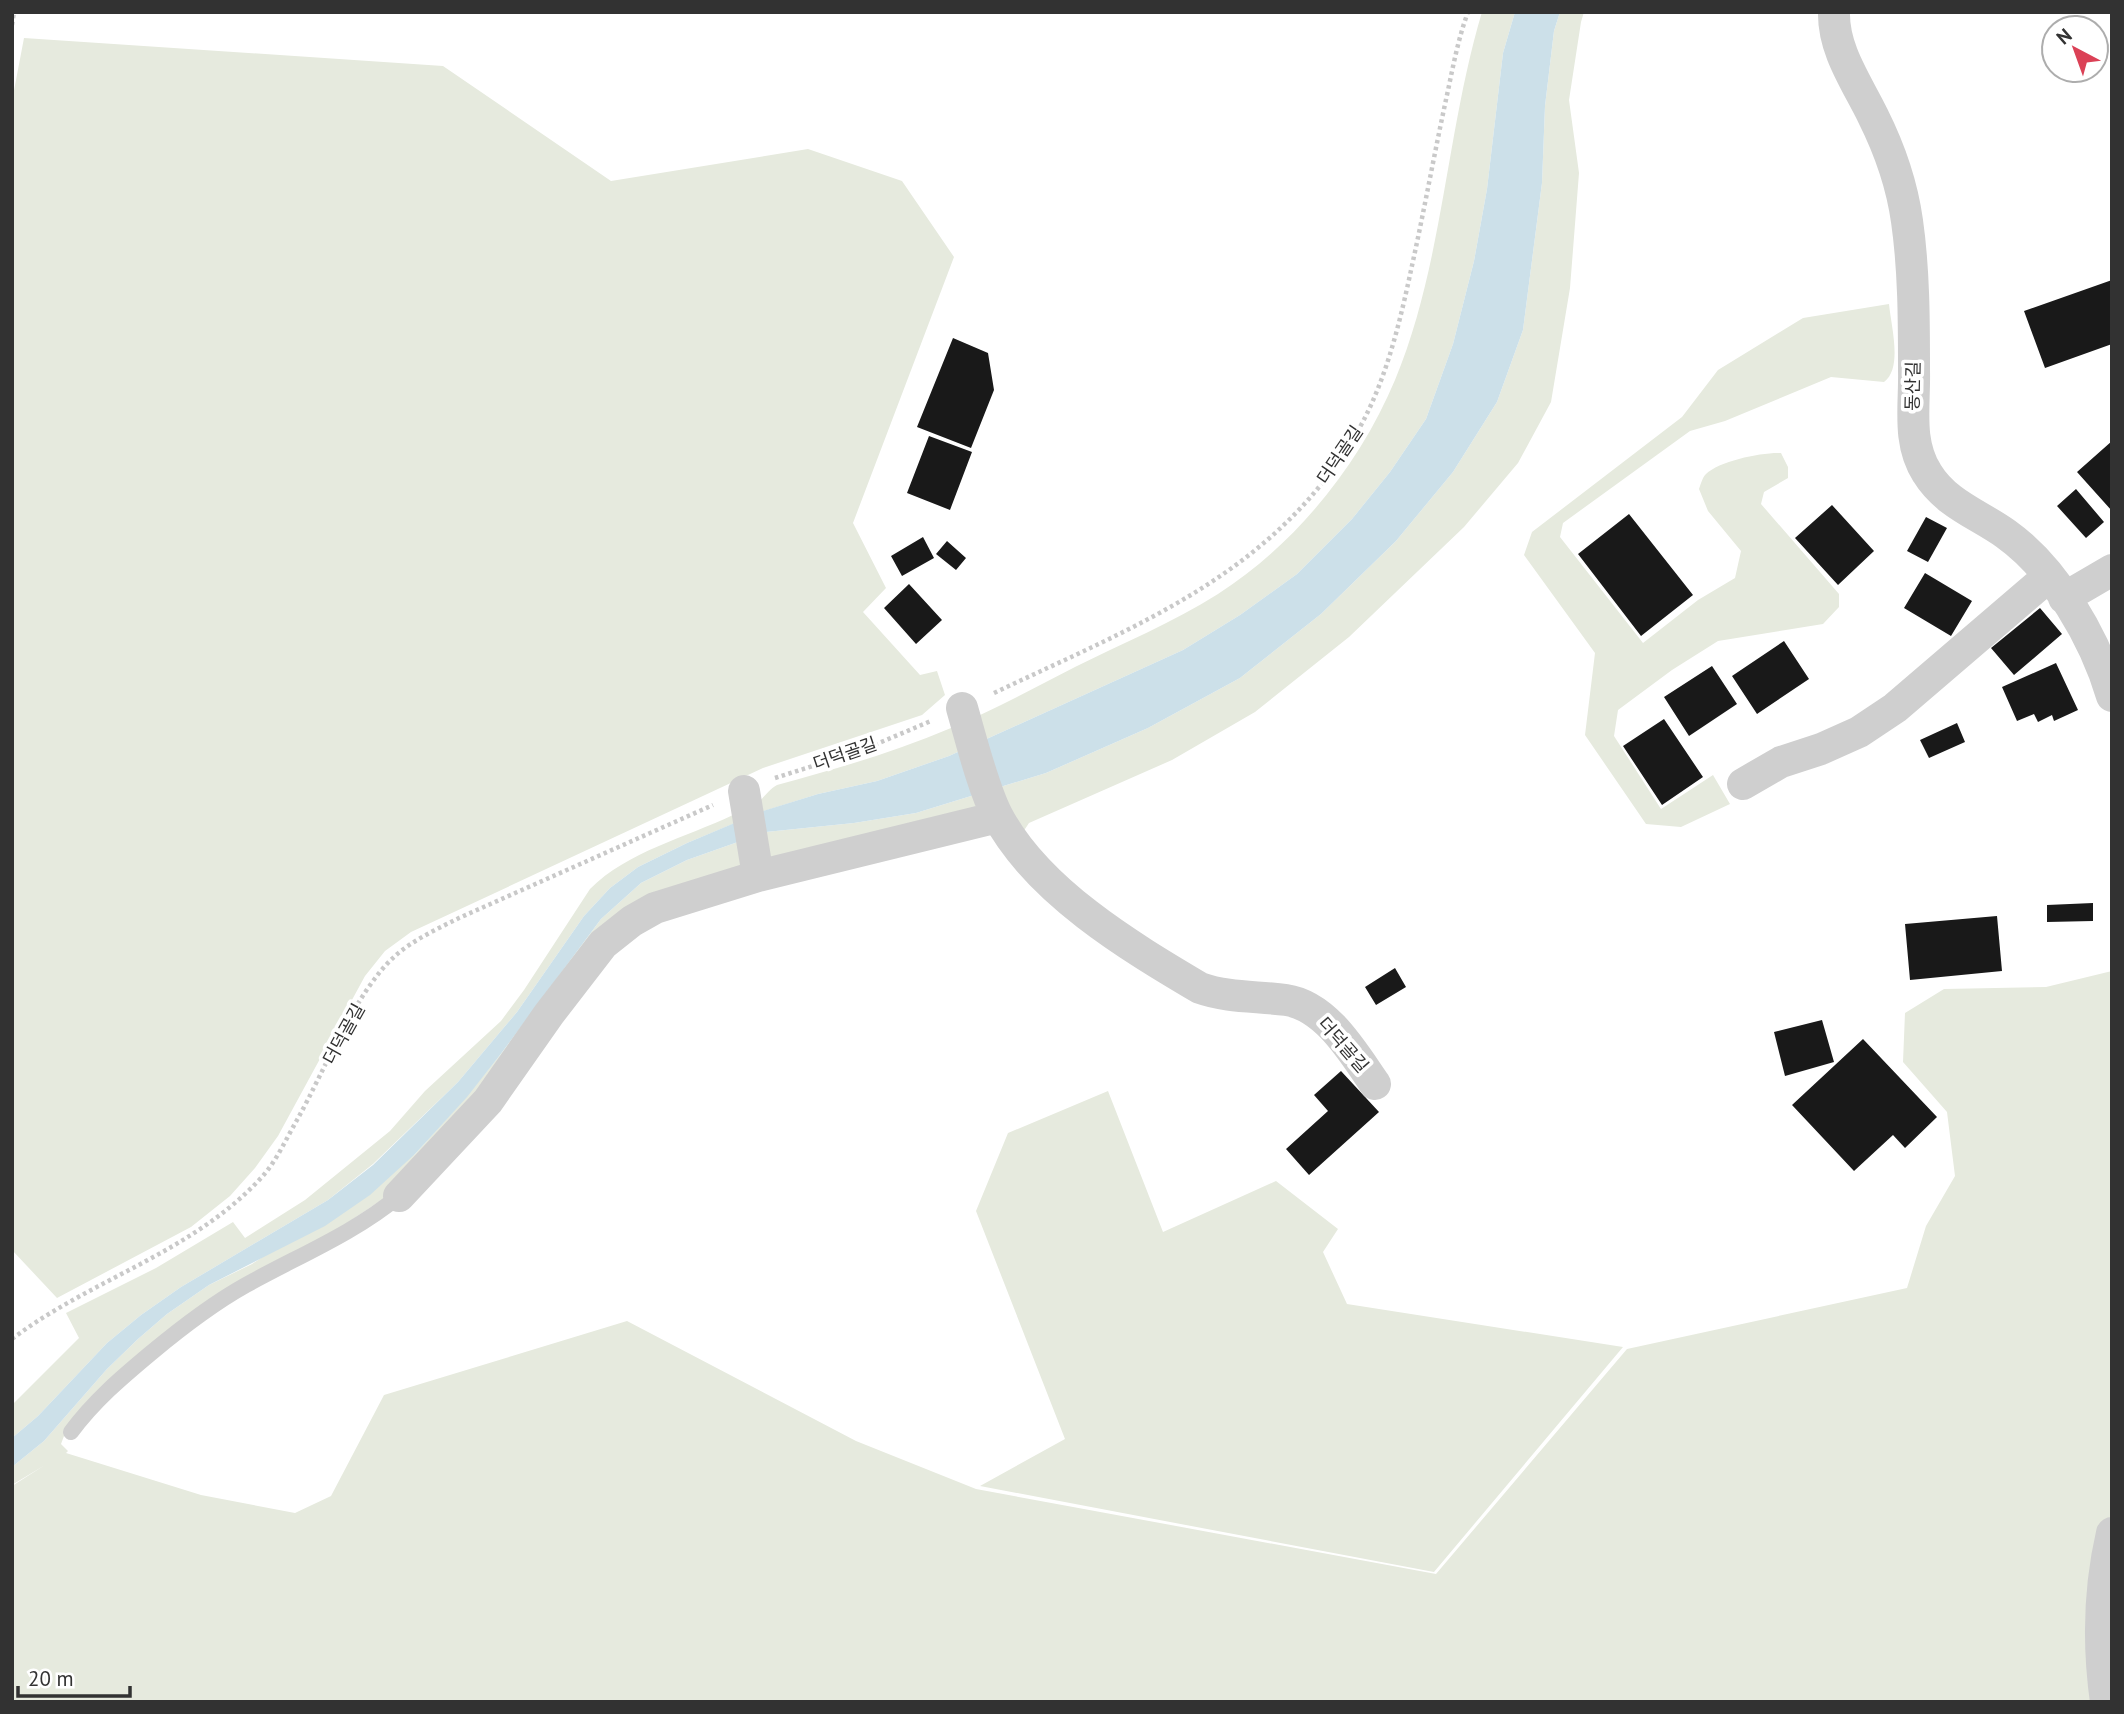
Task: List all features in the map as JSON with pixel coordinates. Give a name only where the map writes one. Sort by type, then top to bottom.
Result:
[{"type":"street","name":"동산길","points":[[1834,12],[1838,39],[1846,63],[1884,141],[1907,218],[1911,256],[1914,440],[1919,457],[1927,473],[1949,499],[2015,540],[2032,555],[2056,587],[2094,650],[2112,696]]},
{"type":"street","points":[[1743,784],[1781,762],[1821,749],[1859,732],[2056,587],[2112,570]]},
{"type":"street","name":"더덕골길","points":[[964,714],[996,812],[1010,836],[1051,883],[1104,925],[1200,988],[1235,996],[1289,1000],[1308,1007],[1331,1026],[1375,1084]]},
{"type":"street","points":[[745,799],[757,869]]},
{"type":"street","points":[[399,1196],[488,1101],[549,1014],[603,944],[617,931],[655,908],[757,869],[996,812]]},
{"type":"street","points":[[2105,1702],[2100,1613],[2112,1533]]},
{"type":"lane","points":[[71,1432],[98,1398],[199,1315],[247,1284],[355,1227],[399,1196]]},
{"type":"path","points":[[12,25],[14,12]]},
{"type":"path","name":"더덕골길","points":[[12,1339],[40,1318],[197,1233],[237,1203],[263,1176],[309,1098],[355,1011],[394,957],[418,939],[459,918],[745,799],[787,774],[964,714],[1177,605],[1230,572],[1307,502],[1360,427],[1377,390],[1398,330],[1452,71],[1468,12]]},
{"type":"shaded area","points":[[1482,12],[1515,12],[1503,53],[1487,189],[1474,261],[1453,344],[1426,419],[1390,472],[1352,519],[1297,574],[1240,615],[1183,650],[949,756],[877,781],[818,794],[764,811],[638,867],[610,888],[584,916],[517,1012],[458,1082],[373,1164],[328,1200],[181,1287],[141,1315],[107,1343],[38,1416],[12,1438],[12,1405],[79,1338],[66,1313],[156,1268],[233,1222],[245,1238],[305,1200],[390,1131],[425,1091],[501,1021],[590,889],[605,876],[639,855],[748,808],[777,785],[908,745],[951,728],[1165,624],[1218,594],[1246,574],[1299,527],[1344,472],[1363,442],[1381,411],[1411,336],[1424,291],[1460,104]]},
{"type":"shaded area","points":[[1560,12],[1584,12],[1569,100],[1579,173],[1570,288],[1551,402],[1518,463],[1464,527],[1349,637],[1255,712],[1172,760],[1029,823],[1023,832],[918,827],[677,886],[533,1025],[386,1197],[338,1229],[220,1294],[64,1436],[61,1444],[68,1451],[66,1453],[201,1495],[295,1513],[331,1496],[384,1395],[627,1321],[856,1441],[976,1489],[1436,1574],[1627,1349],[1907,1288],[1926,1226],[1955,1176],[1947,1112],[1903,1062],[1905,1013],[1944,989],[2046,987],[2112,971],[2112,1702],[12,1702],[12,1486],[45,1465],[12,1485],[12,1467],[44,1441],[107,1369],[167,1314],[209,1285],[252,1264],[415,1154],[500,1055],[601,919],[641,883],[687,860],[766,832],[854,823],[916,813],[1046,773],[1148,728],[1240,678],[1321,614],[1396,541],[1453,472],[1497,402],[1523,330],[1542,183],[1545,106],[1554,31]]},
{"type":"shaded area","points":[[24,38],[443,66],[611,181],[808,149],[902,181],[954,257],[853,523],[886,588],[863,612],[920,675],[937,671],[945,695],[922,715],[763,768],[411,932],[385,951],[365,976],[278,1136],[230,1196],[191,1227],[57,1298],[12,1250],[12,101]]},
{"type":"shaded area","points":[[1889,304],[1894,357],[1890,376],[1884,382],[1831,377],[1725,421],[1690,431],[1563,523],[1560,537],[1643,643],[1698,600],[1735,578],[1741,551],[1708,511],[1699,489],[1705,476],[1712,469],[1730,461],[1781,453],[1788,467],[1788,478],[1764,492],[1761,504],[1839,594],[1839,607],[1823,624],[1718,641],[1672,670],[1618,710],[1614,736],[1661,809],[1713,775],[1730,804],[1681,827],[1646,824],[1585,735],[1595,653],[1524,555],[1532,532],[1682,417],[1718,370],[1803,318]]},
{"type":"shaded area","points":[[1108,1091],[1163,1232],[1276,1181],[1338,1229],[1323,1252],[1347,1304],[1623,1347],[1434,1572],[980,1486],[1065,1439],[976,1211],[1008,1133]]},
{"type":"water","points":[[1515,12],[1560,12],[1554,31],[1545,106],[1542,183],[1523,330],[1497,402],[1453,472],[1396,541],[1321,614],[1240,678],[1148,728],[1046,773],[916,813],[854,823],[766,832],[687,860],[641,883],[601,919],[467,1097],[415,1154],[370,1195],[325,1226],[209,1285],[167,1314],[107,1369],[44,1441],[12,1467],[12,1438],[38,1416],[107,1343],[181,1287],[328,1200],[373,1165],[458,1082],[517,1012],[584,916],[610,888],[638,867],[763,811],[818,794],[877,781],[949,756],[1183,650],[1240,615],[1297,574],[1352,519],[1390,472],[1426,419],[1453,344],[1474,261],[1487,189],[1503,53]]},
{"type":"building","points":[[2112,280],[2112,344],[2045,368],[2024,311]]},
{"type":"building","points":[[953,338],[988,353],[994,390],[971,448],[917,427]]},
{"type":"building","points":[[929,436],[972,452],[950,510],[907,493]]},
{"type":"building","points":[[2112,441],[2112,511],[2077,472]]},
{"type":"building","points":[[2076,489],[2104,522],[2086,538],[2057,506]]},
{"type":"building","points":[[1832,505],[1874,551],[1838,585],[1795,538]]},
{"type":"building","points":[[1629,514],[1693,595],[1641,636],[1578,554]]},
{"type":"building","points":[[1926,517],[1947,528],[1928,562],[1907,551]]},
{"type":"building","points":[[923,537],[934,558],[902,576],[891,556]]},
{"type":"building","points":[[947,541],[966,558],[956,570],[936,554]]},
{"type":"building","points":[[1925,573],[1972,601],[1951,636],[1904,608]]},
{"type":"building","points":[[909,584],[942,620],[916,644],[884,608]]},
{"type":"building","points":[[2040,608],[2062,634],[2014,675],[1991,648]]},
{"type":"building","points":[[1784,641],[1809,679],[1757,714],[1732,676]]},
{"type":"building","points":[[2056,663],[2078,710],[2054,721],[2052,715],[2038,722],[2034,714],[2017,721],[2002,687]]},
{"type":"building","points":[[1712,666],[1737,704],[1689,736],[1664,697]]},
{"type":"building","points":[[1664,719],[1703,777],[1662,805],[1623,746]]},
{"type":"building","points":[[1957,723],[1965,742],[1929,758],[1920,740]]},
{"type":"building","points":[[2093,903],[2093,921],[2047,922],[2047,905]]},
{"type":"building","points":[[1997,916],[2002,971],[1910,980],[1905,924]]},
{"type":"building","points":[[1395,968],[1406,987],[1376,1005],[1365,987]]},
{"type":"building","points":[[1822,1020],[1834,1062],[1785,1076],[1774,1032]]},
{"type":"building","points":[[1863,1039],[1937,1117],[1905,1148],[1893,1135],[1854,1171],[1792,1105]]},
{"type":"building","points":[[1341,1071],[1379,1112],[1309,1175],[1286,1149],[1328,1111],[1314,1095]]}]
